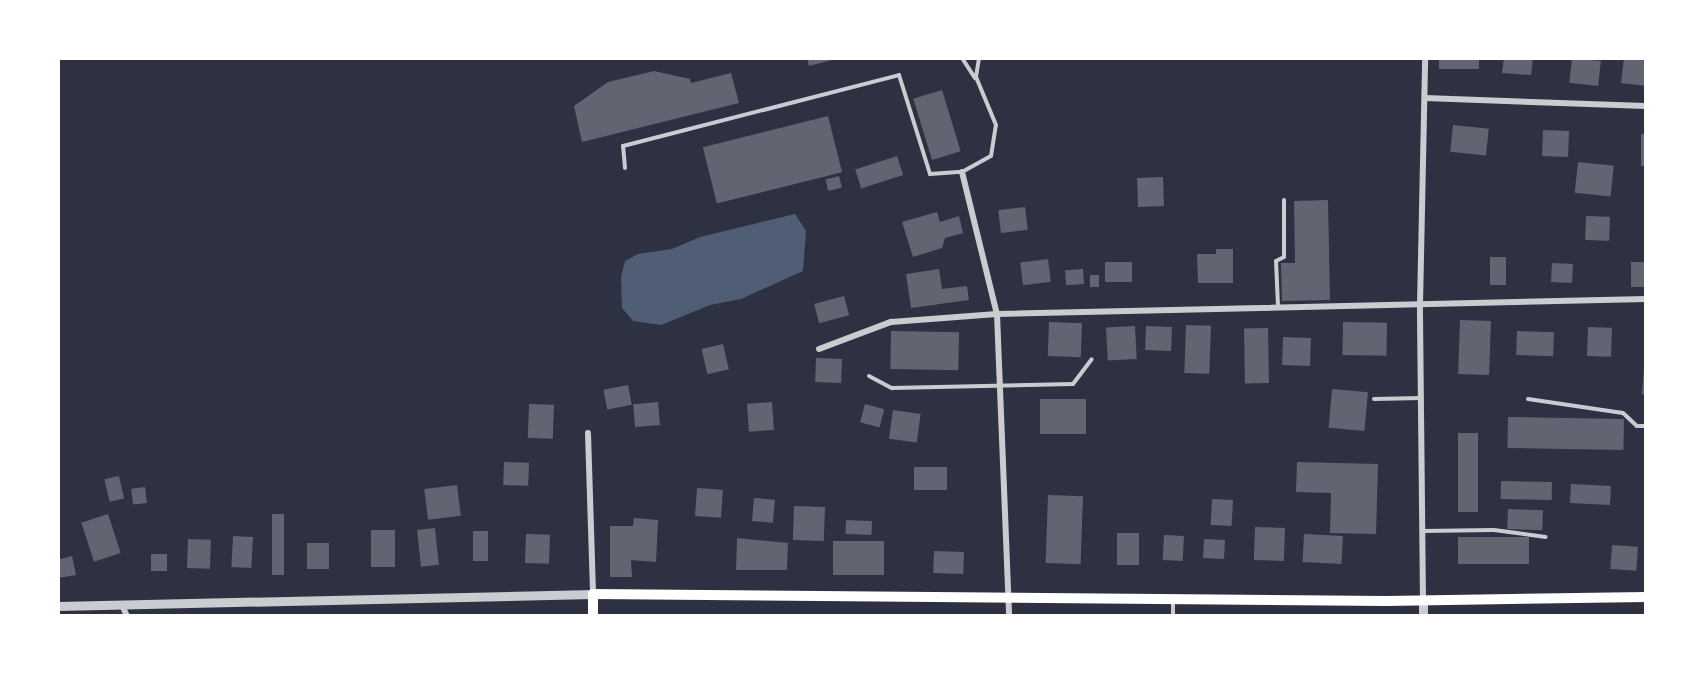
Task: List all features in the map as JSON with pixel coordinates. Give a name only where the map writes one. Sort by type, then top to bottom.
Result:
[{"type":"main road","points":[[593,615],[593,594],[1009,600],[1423,601],[1646,597]]},
{"type":"street","points":[[1423,615],[1420,304],[1425,58]]},
{"type":"street","points":[[1425,98],[1646,106]]},
{"type":"street","points":[[962,172],[997,314],[1009,615]]},
{"type":"street","points":[[819,349],[891,322],[997,314],[1646,299]]},
{"type":"street","points":[[58,606],[593,594],[588,433]]},
{"type":"street","points":[[122,605],[127,615]]},
{"type":"lane","points":[[625,168],[623,146],[899,75],[930,174],[962,172],[991,156],[996,125],[978,83],[962,58]]},
{"type":"lane","points":[[978,83],[979,58]]},
{"type":"lane","points":[[1278,306],[1276,261],[1284,257],[1284,200]]},
{"type":"lane","points":[[869,376],[892,388],[1073,384],[1092,359]]},
{"type":"lane","points":[[1374,399],[1421,398]]},
{"type":"lane","points":[[1528,399],[1623,413],[1637,426],[1646,426]]},
{"type":"lane","points":[[1422,531],[1494,531],[1546,537]]},
{"type":"lane","points":[[1173,600],[1173,615]]},
{"type":"water","points":[[795,214],[806,231],[803,271],[741,299],[710,305],[661,325],[633,321],[622,308],[621,277],[625,261],[638,254],[672,249],[700,237]]},
{"type":"building","points":[[807,58],[836,58],[836,59],[809,66]]},
{"type":"building","points":[[1439,58],[1479,58],[1479,69],[1439,69]]},
{"type":"building","points":[[1504,58],[1533,58],[1531,75],[1502,73]]},
{"type":"building","points":[[1572,58],[1601,61],[1598,86],[1569,83]]},
{"type":"building","points":[[1624,58],[1646,58],[1646,86],[1621,83]]},
{"type":"building","points":[[654,71],[690,79],[691,83],[731,73],[739,103],[582,142],[574,106],[608,82]]},
{"type":"building","points":[[942,90],[961,151],[932,160],[913,99]]},
{"type":"building","points":[[828,116],[842,172],[717,203],[703,147]]},
{"type":"building","points":[[1453,125],[1489,129],[1486,156],[1450,152]]},
{"type":"building","points":[[1543,130],[1569,131],[1568,157],[1542,156]]},
{"type":"building","points":[[1641,134],[1646,134],[1646,166],[1641,166]]},
{"type":"building","points":[[897,156],[903,175],[861,189],[855,170]]},
{"type":"building","points":[[1578,162],[1614,166],[1611,197],[1575,193]]},
{"type":"building","points":[[839,176],[842,188],[828,191],[825,179]]},
{"type":"building","points":[[1163,177],[1164,206],[1138,207],[1137,178]]},
{"type":"building","points":[[1328,200],[1330,300],[1282,301],[1281,263],[1295,263],[1294,201]]},
{"type":"building","points":[[1025,207],[1028,230],[1001,233],[998,210]]},
{"type":"building","points":[[937,212],[940,222],[959,216],[963,233],[945,238],[942,248],[913,257],[902,222]]},
{"type":"building","points":[[1586,216],[1610,217],[1609,241],[1585,240]]},
{"type":"building","points":[[1216,249],[1233,249],[1233,283],[1198,283],[1197,254],[1216,254]]},
{"type":"building","points":[[1490,257],[1506,257],[1506,285],[1490,285]]},
{"type":"building","points":[[1048,259],[1051,282],[1023,285],[1020,262]]},
{"type":"building","points":[[1105,262],[1132,262],[1132,282],[1105,282]]},
{"type":"building","points":[[1631,262],[1646,262],[1646,287],[1631,287]]},
{"type":"building","points":[[1552,263],[1573,264],[1572,283],[1551,282]]},
{"type":"building","points":[[939,269],[942,289],[967,286],[969,300],[911,308],[906,274]]},
{"type":"building","points":[[1083,269],[1084,284],[1066,285],[1065,270]]},
{"type":"building","points":[[1090,275],[1099,275],[1099,287],[1090,287]]},
{"type":"building","points":[[844,296],[849,315],[819,323],[814,304]]},
{"type":"building","points":[[1460,320],[1491,321],[1489,375],[1458,374]]},
{"type":"building","points":[[1049,322],[1082,323],[1081,357],[1048,356]]},
{"type":"building","points":[[1343,322],[1387,323],[1386,356],[1342,355]]},
{"type":"building","points":[[1186,325],[1211,326],[1209,374],[1184,373]]},
{"type":"building","points":[[1135,326],[1137,359],[1108,360],[1106,328]]},
{"type":"building","points":[[1146,326],[1172,327],[1171,351],[1145,350]]},
{"type":"building","points":[[1588,327],[1612,328],[1611,357],[1587,356]]},
{"type":"building","points":[[1244,328],[1268,328],[1269,383],[1245,383]]},
{"type":"building","points":[[891,331],[959,332],[958,370],[890,369]]},
{"type":"building","points":[[1517,331],[1554,332],[1553,356],[1516,355]]},
{"type":"building","points":[[1283,337],[1311,338],[1310,366],[1282,365]]},
{"type":"building","points":[[723,344],[729,369],[707,374],[702,349]]},
{"type":"building","points":[[816,358],[842,359],[841,383],[815,382]]},
{"type":"building","points":[[1644,367],[1646,368],[1646,395],[1642,394]]},
{"type":"building","points":[[628,385],[632,405],[607,409],[603,390]]},
{"type":"building","points":[[1332,389],[1368,392],[1364,431],[1329,428]]},
{"type":"building","points":[[1040,399],[1086,399],[1086,434],[1040,434]]},
{"type":"building","points":[[658,402],[660,425],[635,427],[633,404]]},
{"type":"building","points":[[772,402],[774,430],[749,432],[747,404]]},
{"type":"building","points":[[529,404],[554,405],[553,439],[528,438]]},
{"type":"building","points":[[865,404],[884,409],[879,428],[860,422]]},
{"type":"building","points":[[893,410],[921,414],[917,443],[889,439]]},
{"type":"building","points":[[1508,417],[1624,419],[1623,450],[1507,448]]},
{"type":"building","points":[[1458,433],[1478,433],[1478,512],[1458,512]]},
{"type":"building","points":[[504,462],[529,463],[528,486],[503,485]]},
{"type":"building","points":[[1297,462],[1378,464],[1376,534],[1330,533],[1331,493],[1296,492]]},
{"type":"building","points":[[914,467],[947,467],[947,490],[914,490]]},
{"type":"building","points":[[119,476],[124,498],[110,502],[104,479]]},
{"type":"building","points":[[1501,481],[1552,482],[1552,500],[1501,499]]},
{"type":"building","points":[[1571,484],[1611,486],[1610,505],[1570,503]]},
{"type":"building","points":[[457,485],[461,516],[428,520],[424,489]]},
{"type":"building","points":[[145,487],[147,503],[133,505],[131,489]]},
{"type":"building","points":[[697,488],[723,490],[721,518],[695,516]]},
{"type":"building","points":[[1048,495],[1083,496],[1081,564],[1046,563]]},
{"type":"building","points":[[754,498],[775,500],[773,523],[752,521]]},
{"type":"building","points":[[1212,499],[1233,500],[1232,526],[1211,525]]},
{"type":"building","points":[[794,506],[825,507],[824,541],[793,540]]},
{"type":"building","points":[[1508,509],[1543,510],[1542,530],[1507,529]]},
{"type":"building","points":[[108,514],[121,553],[94,562],[81,523]]},
{"type":"building","points":[[272,514],[284,514],[284,575],[272,575]]},
{"type":"building","points":[[634,518],[658,520],[656,562],[631,560],[632,577],[610,577],[610,526],[633,526]]},
{"type":"building","points":[[846,520],[872,521],[871,535],[846,534]]},
{"type":"building","points":[[1255,527],[1285,528],[1284,561],[1254,560]]},
{"type":"building","points":[[435,528],[439,565],[421,567],[417,530]]},
{"type":"building","points":[[371,530],[395,530],[395,567],[371,567]]},
{"type":"building","points":[[473,531],[488,531],[488,561],[473,561]]},
{"type":"building","points":[[1117,533],[1139,533],[1139,565],[1117,565]]},
{"type":"building","points":[[526,534],[550,535],[549,564],[525,563]]},
{"type":"building","points":[[1304,534],[1343,536],[1341,564],[1303,562]]},
{"type":"building","points":[[1164,535],[1184,536],[1183,561],[1163,560]]},
{"type":"building","points":[[233,536],[253,537],[251,568],[231,567]]},
{"type":"building","points":[[1458,537],[1529,537],[1529,564],[1458,564]]},
{"type":"building","points":[[737,538],[788,543],[787,570],[736,570]]},
{"type":"building","points":[[188,539],[211,540],[210,569],[187,568]]},
{"type":"building","points":[[1204,539],[1225,540],[1224,559],[1203,558]]},
{"type":"building","points":[[833,541],[884,541],[884,575],[833,575]]},
{"type":"building","points":[[307,543],[329,543],[329,569],[307,569]]},
{"type":"building","points":[[1612,545],[1638,547],[1636,571],[1610,569]]},
{"type":"building","points":[[934,551],[964,552],[963,574],[933,573]]},
{"type":"building","points":[[58,553],[61,559],[72,556],[76,575],[58,578]]},
{"type":"building","points":[[151,554],[167,554],[167,571],[151,571]]}]
